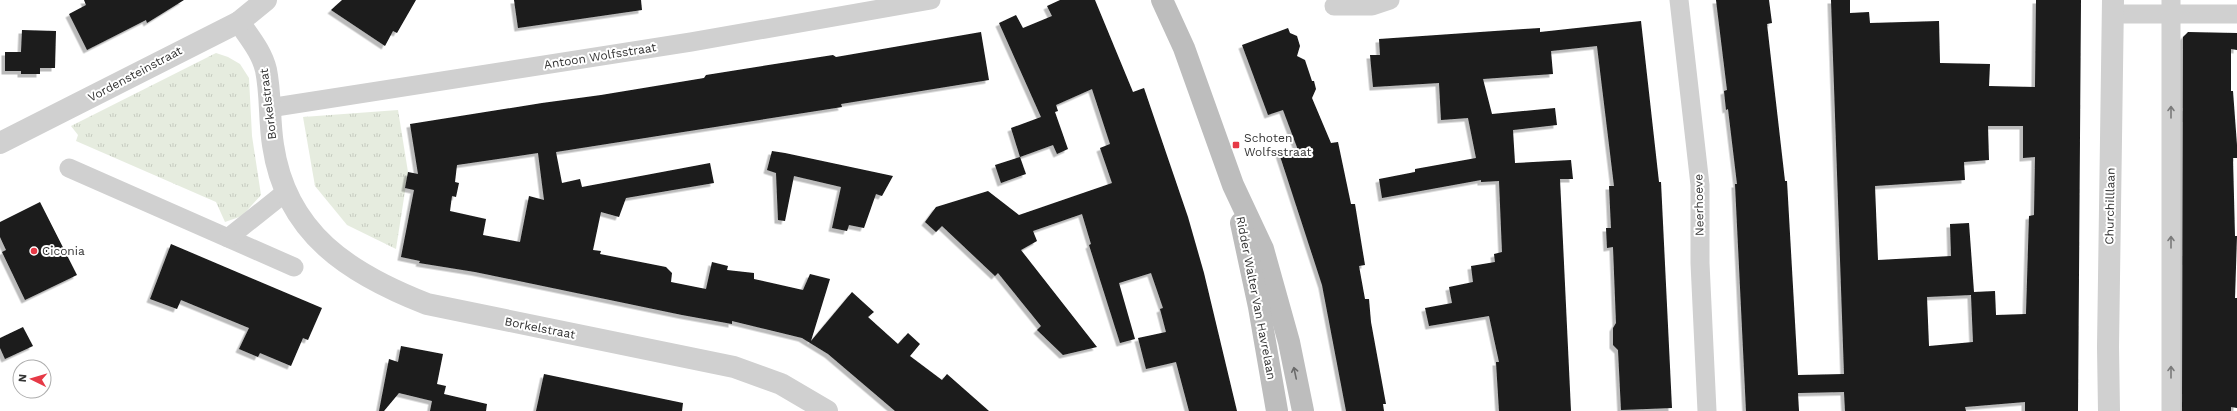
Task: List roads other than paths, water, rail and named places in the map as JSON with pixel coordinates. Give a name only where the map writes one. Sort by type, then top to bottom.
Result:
[{"type":"main road","name":"Ridder Walter Van Havrelaan","points":[[1162,0],[1184,48],[1234,185],[1263,249],[1289,342],[1303,411]]},
{"type":"main road","name":"Ridder Walter Van Havrelaan","points":[[1234,185],[1259,307],[1277,411]]},
{"type":"street","name":"Vordensteinstraat","points":[[0,143],[239,22],[266,0]]},
{"type":"street","name":"Antoon Wolfsstraat","points":[[269,108],[691,42],[932,0]]},
{"type":"street","points":[[1334,6],[1372,6],[1390,0]]},
{"type":"street","name":"Neerhoeve","points":[[1679,0],[1700,184],[1700,263],[1707,411]]},
{"type":"street","points":[[2112,7],[2171,7],[2237,14]]},
{"type":"street","name":"Churchilllaan","points":[[2109,411],[2108,347],[2112,7]]},
{"type":"street","points":[[2171,7],[2171,411]]},
{"type":"street","name":"Borkelstraat","points":[[239,22],[260,54],[266,69],[269,108],[276,159],[287,191],[311,230],[327,248],[359,272],[400,293],[427,304],[453,311],[734,367],[781,384],[827,411]]},
{"type":"street","points":[[69,168],[294,267]]},
{"type":"street","points":[[228,238],[287,191]]},
{"type":"place","name":"Schoten Wolfsstraat","points":[[1236,145]]},
{"type":"place","name":"Ciconia","points":[[34,251]]}]
